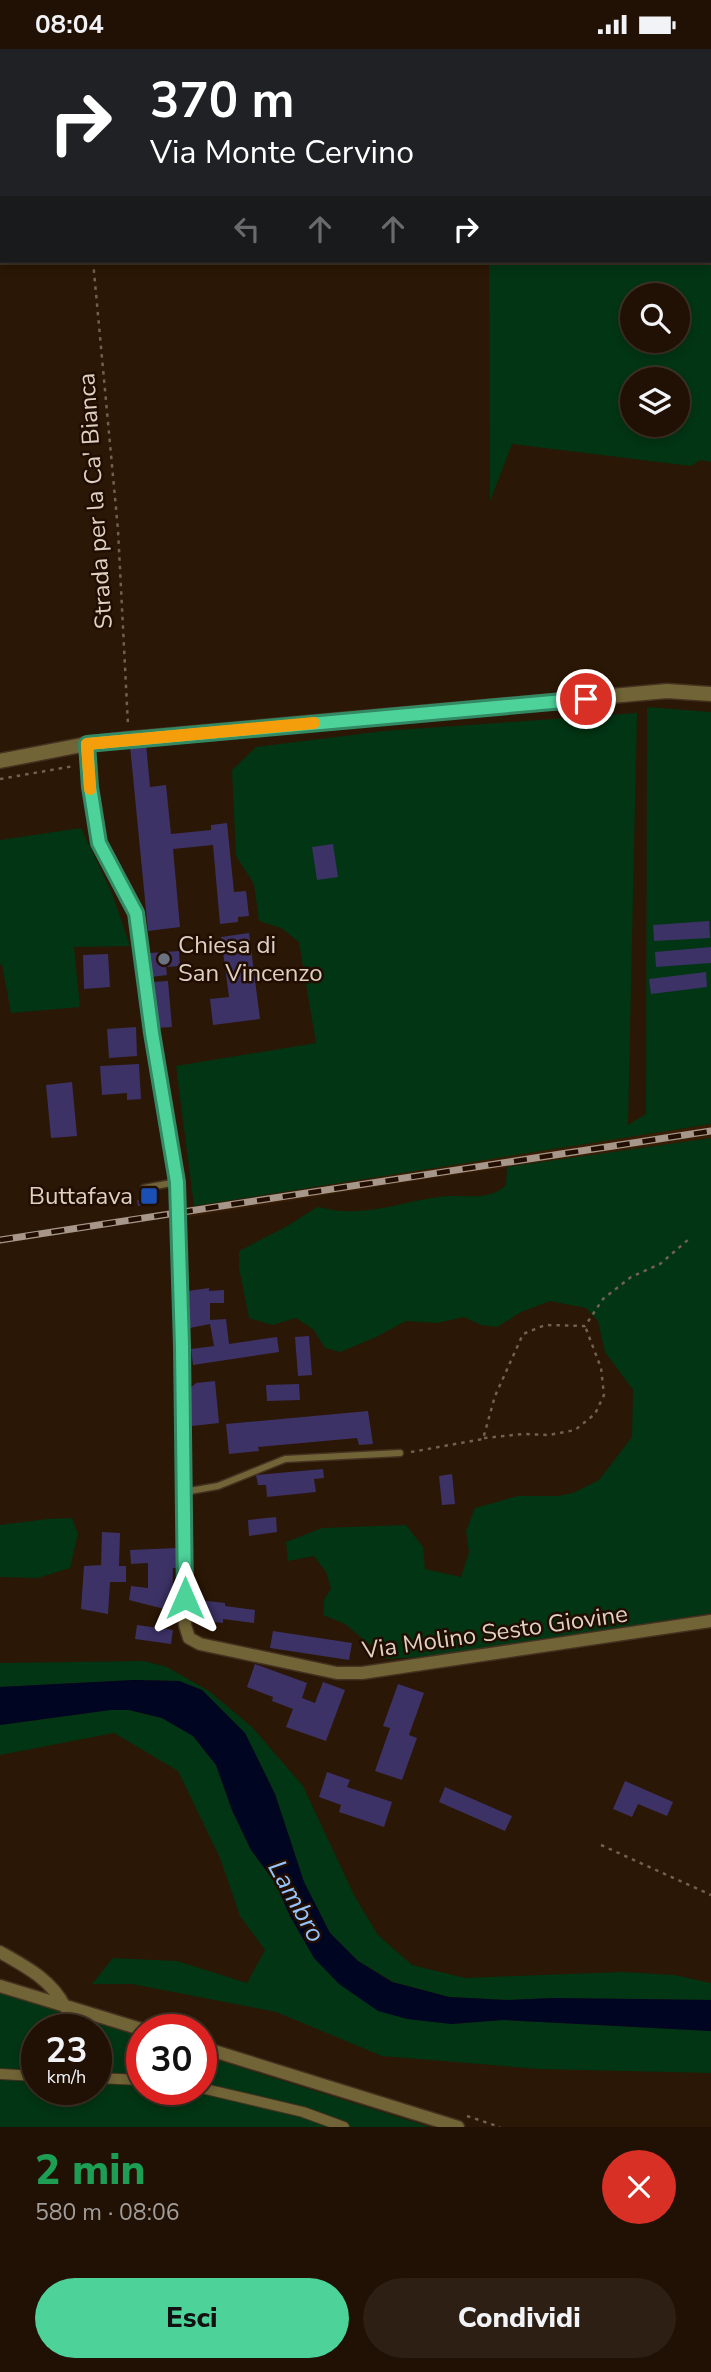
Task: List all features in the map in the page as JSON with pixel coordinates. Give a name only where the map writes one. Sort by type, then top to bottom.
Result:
[{"type":"street","points":[[0,761],[87,744],[129,739],[667,691],[711,694]]},
{"type":"street","name":"Via Molino Sesto Giovine","points":[[87,744],[99,843],[136,913],[152,1033],[177,1182],[185,1625],[189,1638],[200,1644],[337,1673],[362,1674],[711,1621]]},
{"type":"street","points":[[0,1952],[38,1976],[58,1993],[65,2007]]},
{"type":"street","points":[[0,1986],[126,2025]]},
{"type":"street","points":[[217,2052],[458,2127]]},
{"type":"street","points":[[0,2074],[21,2075]]},
{"type":"street","points":[[217,2092],[303,2112],[344,2127]]},
{"type":"lane","points":[[144,1188],[177,1182]]},
{"type":"lane","points":[[184,1492],[218,1486],[285,1459],[400,1454]]},
{"type":"path","name":"Strada per la Ca' Bianca","points":[[93,263],[118,530],[129,739]]},
{"type":"path","points":[[0,779],[88,764]]},
{"type":"path","points":[[585,1327],[603,1299],[631,1277],[660,1264],[688,1239]]},
{"type":"path","points":[[484,1439],[495,1396],[523,1334],[545,1325],[585,1327]]},
{"type":"path","points":[[400,1454],[484,1439],[524,1434],[549,1435],[575,1430],[595,1415],[604,1395],[601,1368],[585,1327]]},
{"type":"path","points":[[601,1845],[711,1895]]},
{"type":"shaded area","points":[[711,1124],[711,1138],[188,1217],[187,1207]]},
{"type":"green space","points":[[489,263],[711,263],[711,462],[700,460],[691,466],[512,444],[490,501]]},
{"type":"green space","points":[[647,707],[711,712],[711,1124],[194,1206],[176,1066],[316,1043],[299,942],[281,928],[259,921],[254,884],[236,856],[232,770],[256,747],[383,731],[637,713],[628,1125],[646,1114]]},
{"type":"green space","points":[[81,828],[112,893],[130,946],[74,947],[80,1007],[11,1013],[0,964],[0,840]]},
{"type":"green space","points":[[711,1138],[711,1613],[460,1654],[387,1659],[345,1624],[323,1615],[324,1600],[331,1588],[326,1572],[314,1556],[288,1561],[286,1542],[322,1528],[406,1525],[423,1547],[425,1569],[461,1577],[469,1552],[466,1531],[475,1508],[518,1496],[557,1496],[573,1493],[599,1480],[632,1437],[633,1390],[605,1352],[598,1321],[586,1308],[550,1301],[521,1312],[497,1327],[481,1325],[464,1317],[437,1323],[406,1321],[340,1352],[325,1348],[313,1329],[296,1318],[272,1325],[249,1318],[239,1268],[239,1251],[317,1207],[355,1211],[439,1197],[483,1196],[499,1191],[506,1185],[507,1167]]},
{"type":"green space","points":[[72,1518],[78,1534],[70,1568],[38,1578],[0,1577],[0,1525]]},
{"type":"green space","points":[[144,1661],[167,1667],[209,1691],[252,1727],[303,1786],[355,1897],[378,1935],[412,1965],[465,1978],[623,1972],[674,1975],[711,1983],[711,2000],[506,2000],[449,1997],[393,1982],[358,1961],[330,1933],[304,1882],[275,1794],[245,1733],[202,1690],[179,1681],[134,1680],[0,1687],[0,1663]]},
{"type":"green space","points":[[110,1710],[129,1710],[162,1718],[193,1736],[216,1765],[232,1810],[251,1850],[276,1884],[290,1916],[451,2024],[503,2020],[711,2031],[711,2073],[539,2069],[382,2056],[276,2012],[132,1984],[92,1984],[113,1958],[177,1961],[247,1983],[265,1950],[240,1916],[220,1858],[178,1771],[114,1733],[0,1755],[0,1725]]},
{"type":"green space","points":[[0,1993],[68,2014],[21,2014],[21,2105],[112,2105],[112,2028],[126,2032],[126,2105],[217,2105],[217,2060],[430,2127],[0,2127]]},
{"type":"water","name":"Lambro","points":[[134,1680],[179,1681],[202,1690],[245,1733],[275,1794],[304,1882],[330,1933],[358,1961],[392,1982],[449,1997],[506,2000],[711,2000],[711,2031],[503,2020],[451,2024],[407,2019],[378,2011],[339,1984],[314,1958],[290,1916],[276,1884],[251,1850],[232,1810],[216,1765],[193,1736],[162,1718],[129,1710],[110,1710],[0,1725],[0,1687]]},
{"type":"building","points":[[146,744],[150,787],[166,785],[171,834],[211,830],[211,825],[227,823],[234,892],[246,891],[249,916],[238,917],[238,922],[220,924],[213,845],[173,849],[180,927],[148,931],[130,746]]},
{"type":"building","points":[[333,844],[338,877],[317,880],[312,847]]},
{"type":"building","points":[[709,921],[710,938],[654,941],[653,925]]},
{"type":"building","points":[[249,933],[260,1019],[213,1025],[210,999],[229,997],[221,937]]},
{"type":"building","points":[[711,947],[711,963],[656,967],[655,952]]},
{"type":"building","name":"Chiesa di San Vincenzo","points":[[179,951],[180,966],[166,967],[167,975],[151,977],[149,953]]},
{"type":"building","points":[[108,954],[110,987],[84,989],[83,955]]},
{"type":"building","points":[[706,972],[707,987],[651,994],[649,979]]},
{"type":"building","points":[[168,981],[172,1027],[155,1028],[152,982]]},
{"type":"building","points":[[136,1027],[137,1056],[109,1058],[107,1029]]},
{"type":"building","points":[[139,1064],[141,1099],[127,1100],[127,1093],[102,1095],[100,1066]]},
{"type":"building","points":[[72,1082],[77,1136],[51,1138],[46,1085]]},
{"type":"building","points":[[154,1189],[157,1202],[138,1206],[137,1200],[144,1198],[142,1191]]},
{"type":"building","points":[[209,1288],[209,1291],[224,1290],[224,1303],[210,1303],[210,1320],[226,1319],[229,1344],[277,1337],[279,1352],[193,1365],[191,1349],[214,1346],[210,1324],[190,1328],[188,1291]]},
{"type":"building","points":[[309,1336],[312,1375],[298,1376],[295,1337]]},
{"type":"building","points":[[215,1381],[219,1423],[192,1426],[189,1389],[196,1383]]},
{"type":"building","points":[[299,1384],[300,1400],[267,1401],[266,1385]]},
{"type":"building","points":[[368,1411],[373,1444],[359,1445],[357,1438],[258,1447],[259,1451],[229,1454],[226,1424]]},
{"type":"building","points":[[323,1469],[324,1478],[314,1479],[316,1492],[267,1497],[266,1485],[258,1485],[256,1475]]},
{"type":"building","points":[[452,1474],[455,1504],[442,1505],[439,1476]]},
{"type":"building","points":[[276,1517],[277,1532],[249,1536],[248,1520]]},
{"type":"building","points":[[102,1532],[120,1533],[119,1566],[126,1566],[126,1582],[110,1582],[108,1614],[81,1609],[84,1566],[101,1565]]},
{"type":"building","points":[[177,1548],[178,1568],[173,1568],[172,1611],[129,1600],[131,1586],[148,1588],[148,1563],[131,1564],[130,1550]]},
{"type":"building","points":[[191,1599],[255,1610],[254,1623],[189,1619]]},
{"type":"building","points":[[137,1625],[173,1630],[171,1644],[135,1639]]},
{"type":"building","points":[[273,1631],[352,1643],[349,1660],[270,1648]]},
{"type":"building","points":[[255,1664],[307,1683],[302,1698],[315,1703],[323,1682],[345,1690],[326,1741],[286,1727],[293,1709],[272,1701],[273,1697],[247,1687]]},
{"type":"building","points":[[398,1684],[424,1693],[409,1735],[417,1738],[402,1780],[375,1771],[390,1728],[383,1726]]},
{"type":"building","points":[[327,1772],[350,1780],[347,1787],[392,1802],[384,1827],[339,1812],[341,1805],[319,1797]]},
{"type":"building","points":[[625,1781],[673,1802],[667,1816],[638,1804],[632,1817],[613,1809]]},
{"type":"building","points":[[445,1787],[512,1816],[505,1831],[439,1802]]},
{"type":"railway","points":[[0,1240],[711,1131]]},
{"type":"slow traffic","points":[[90,789],[87,744],[314,723]]},
{"type":"place","name":"Chiesa di San Vincenzo","points":[[164,959]]},
{"type":"place","name":"Buttafava","points":[[149,1196]]},
{"type":"route","points":[[185,1598],[177,1182],[152,1033],[136,913],[99,843],[90,787],[87,744],[586,699]]}]
